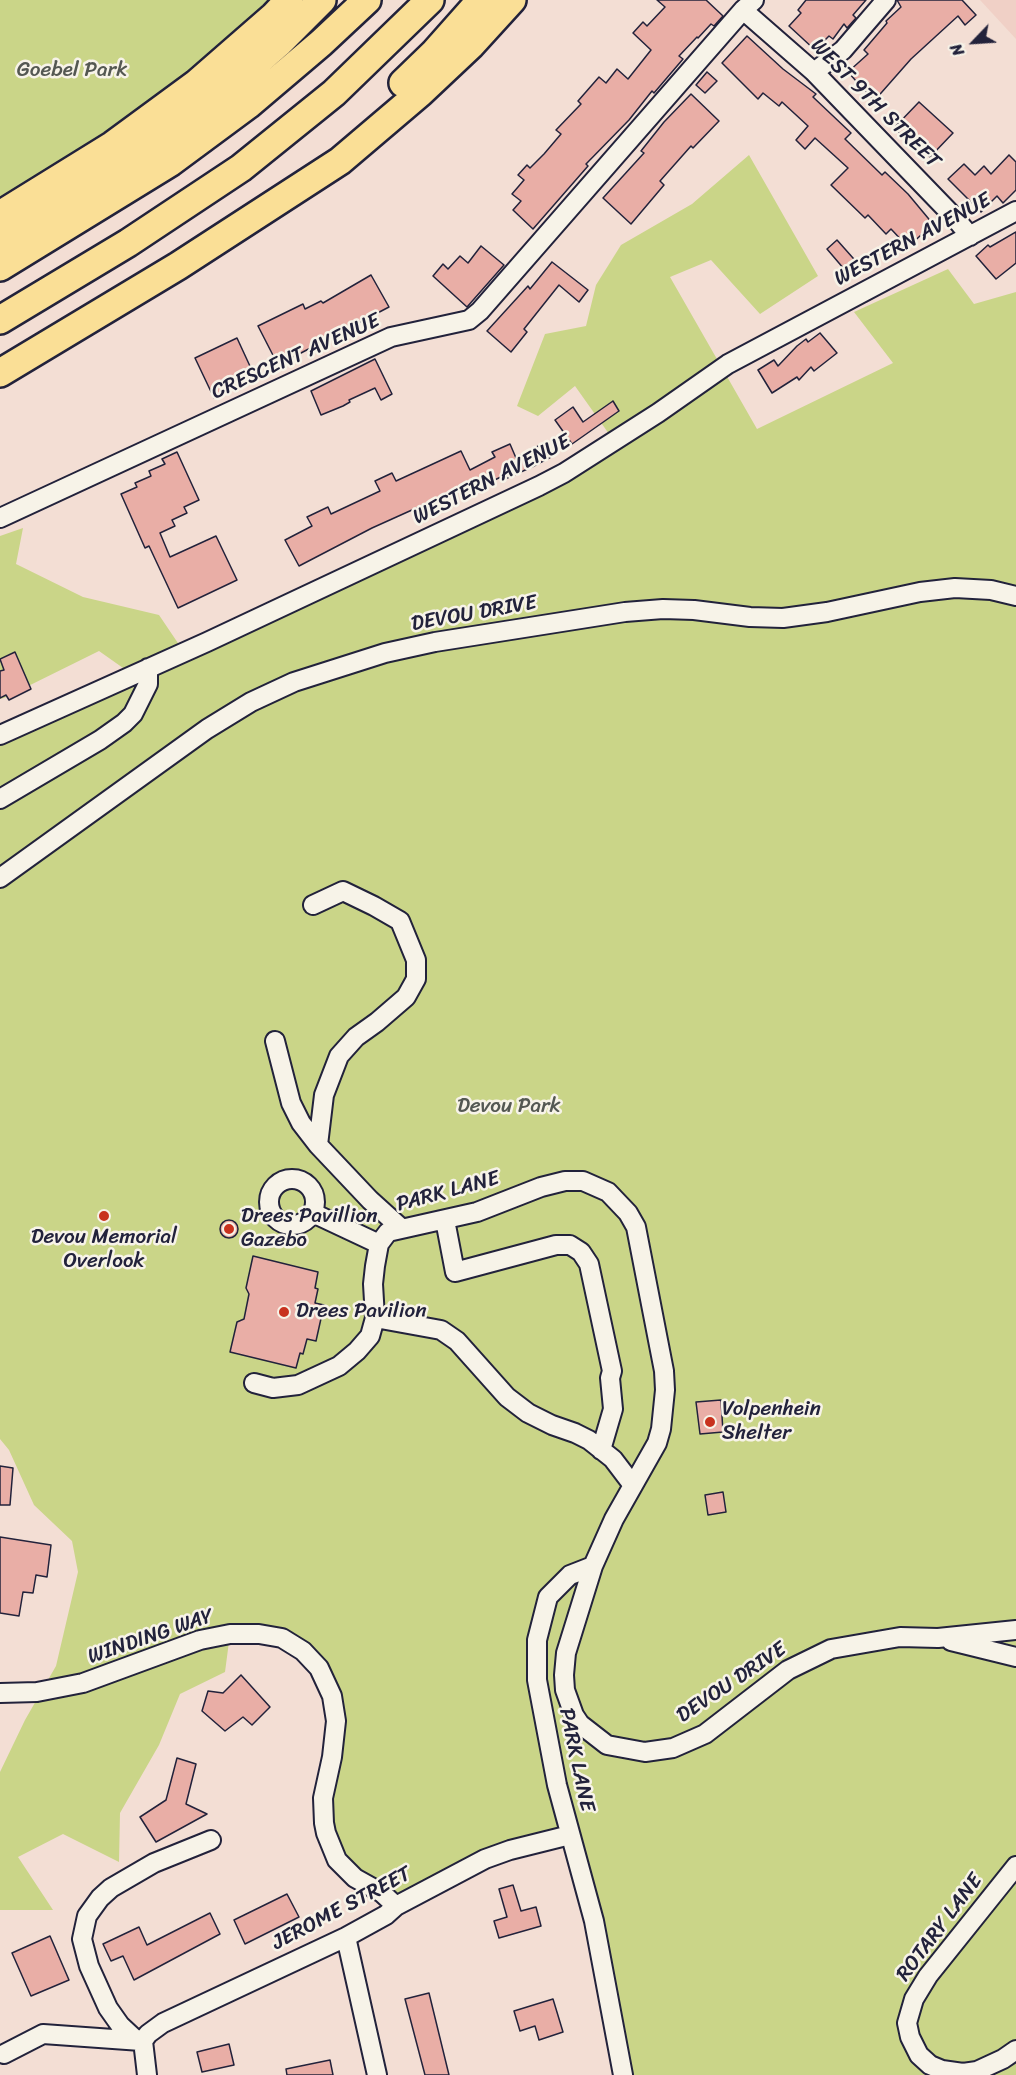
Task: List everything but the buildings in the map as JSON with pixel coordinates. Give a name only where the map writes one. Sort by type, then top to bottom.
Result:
[{"type":"highway","points":[[0,215],[113,145],[187,91],[274,16],[289,0]]},
{"type":"highway","points":[[0,241],[153,144],[227,88],[280,42],[322,0]]},
{"type":"highway","points":[[0,267],[171,162],[248,105],[368,0]]},
{"type":"highway","points":[[0,320],[128,243],[241,168],[334,93],[430,0]]},
{"type":"highway","points":[[263,212],[366,120],[434,53],[481,0]]},
{"type":"highway","points":[[0,373],[170,272],[340,161],[420,93],[471,45],[512,0]]},
{"type":"street","points":[[814,72],[843,50],[886,0]]},
{"type":"street","name":"WEST 9TH STREET","points":[[748,5],[970,236]]},
{"type":"street","name":"CRESCENT AVENUE","points":[[0,518],[391,337],[469,320],[480,311],[748,5]]},
{"type":"street","name":"WESTERN AVENUE","points":[[0,735],[547,482],[658,413],[728,364],[1016,211]]},
{"type":"street","name":"DEVOU DRIVE","points":[[0,878],[207,729],[251,702],[294,682],[385,653],[435,642],[625,612],[663,609],[694,610],[750,617],[783,618],[827,612],[920,592],[955,588],[991,590],[1016,596]]},
{"type":"street","points":[[0,799],[100,740],[124,723],[133,714],[148,684],[148,668]]},
{"type":"street","points":[[313,904],[343,891],[374,906],[399,921],[416,960],[416,979],[406,997],[356,1037],[339,1056],[324,1095],[318,1145]]},
{"type":"street","points":[[275,1041],[291,1103],[301,1123],[318,1145],[400,1228]]},
{"type":"street","name":"PARK LANE","points":[[379,1244],[388,1232],[477,1212],[541,1187],[565,1181],[583,1181],[608,1192],[628,1213],[636,1227],[642,1248],[664,1371],[662,1430],[649,1460],[632,1484],[614,1519],[593,1566],[570,1575],[548,1597],[537,1640],[537,1680],[543,1718],[557,1785],[594,1921],[622,2075]]},
{"type":"street","points":[[254,1383],[273,1388],[298,1385],[339,1366],[370,1336],[375,1318],[374,1284],[379,1244],[314,1213]]},
{"type":"street","points":[[445,1220],[455,1272],[556,1245],[570,1245],[581,1252],[589,1264],[612,1371],[610,1378],[613,1409],[601,1450]]},
{"type":"street","points":[[375,1318],[441,1330],[457,1341],[507,1397],[528,1413],[589,1440],[613,1459],[632,1484]]},
{"type":"street","name":"DEVOU DRIVE","points":[[593,1566],[566,1653],[565,1690],[574,1715],[580,1724],[607,1745],[633,1751],[645,1752],[673,1748],[705,1734],[788,1670],[820,1653],[900,1637],[938,1638],[1016,1630]]},
{"type":"street","name":"WINDING WAY","points":[[0,1692],[37,1692],[83,1683],[200,1640],[230,1634],[259,1634],[282,1638],[303,1651],[319,1668],[332,1696],[336,1721],[332,1757],[323,1798],[324,1823],[337,1860],[355,1878],[382,1893],[396,1906]]},
{"type":"street","name":"DEVOU DRIVE","points":[[938,1638],[1016,1657]]},
{"type":"street","name":"JEROME STREET","points":[[143,2041],[148,2034],[163,2023],[346,1937],[386,1915],[396,1906],[485,1859],[570,1835]]},
{"type":"street","points":[[143,2041],[134,2038],[120,2025],[108,2007],[89,1966],[82,1939],[87,1916],[111,1888],[154,1863],[211,1840]]},
{"type":"street","name":"ROTARY LANE","points":[[1016,1866],[928,1976],[914,1999],[907,2023],[910,2037],[919,2055],[930,2065],[942,2070],[963,2073],[977,2071],[1016,2050]]},
{"type":"street","points":[[346,1937],[377,2075]]},
{"type":"street","points":[[4,2054],[43,2034],[143,2041]]},
{"type":"street","points":[[143,2041],[147,2075]]},
{"type":"shaded area","points":[[980,0],[1016,0],[1016,39]]},
{"type":"green space","name":"Goebel Park","points":[[0,0],[276,0],[221,49],[99,141],[0,199]]},
{"type":"green space","name":"Devou Park","points":[[749,155],[818,276],[760,314],[711,260],[670,277],[757,429],[893,363],[854,312],[948,269],[974,304],[1016,292],[1016,2075],[623,2075],[570,1836],[510,1850],[396,1906],[355,1878],[326,1833],[336,1721],[303,1651],[230,1634],[225,1672],[180,1694],[159,1745],[120,1813],[119,1862],[63,1834],[18,1857],[53,1910],[0,1910],[0,1772],[25,1720],[56,1666],[78,1572],[72,1541],[34,1505],[9,1450],[0,1439],[0,735],[133,675],[99,651],[0,699],[0,536],[23,528],[16,564],[83,597],[159,615],[184,652],[614,441],[575,386],[538,416],[517,406],[545,334],[586,326],[596,285],[621,245],[692,204]]},
{"type":"place","name":"Devou Memorial Overlook","points":[[104,1216]]},
{"type":"place","name":"Drees Pavillion Gazebo","points":[[229,1229]]},
{"type":"place","name":"Drees Pavilion","points":[[284,1312]]},
{"type":"place","name":"Volpenhein Shelter","points":[[710,1422]]}]
